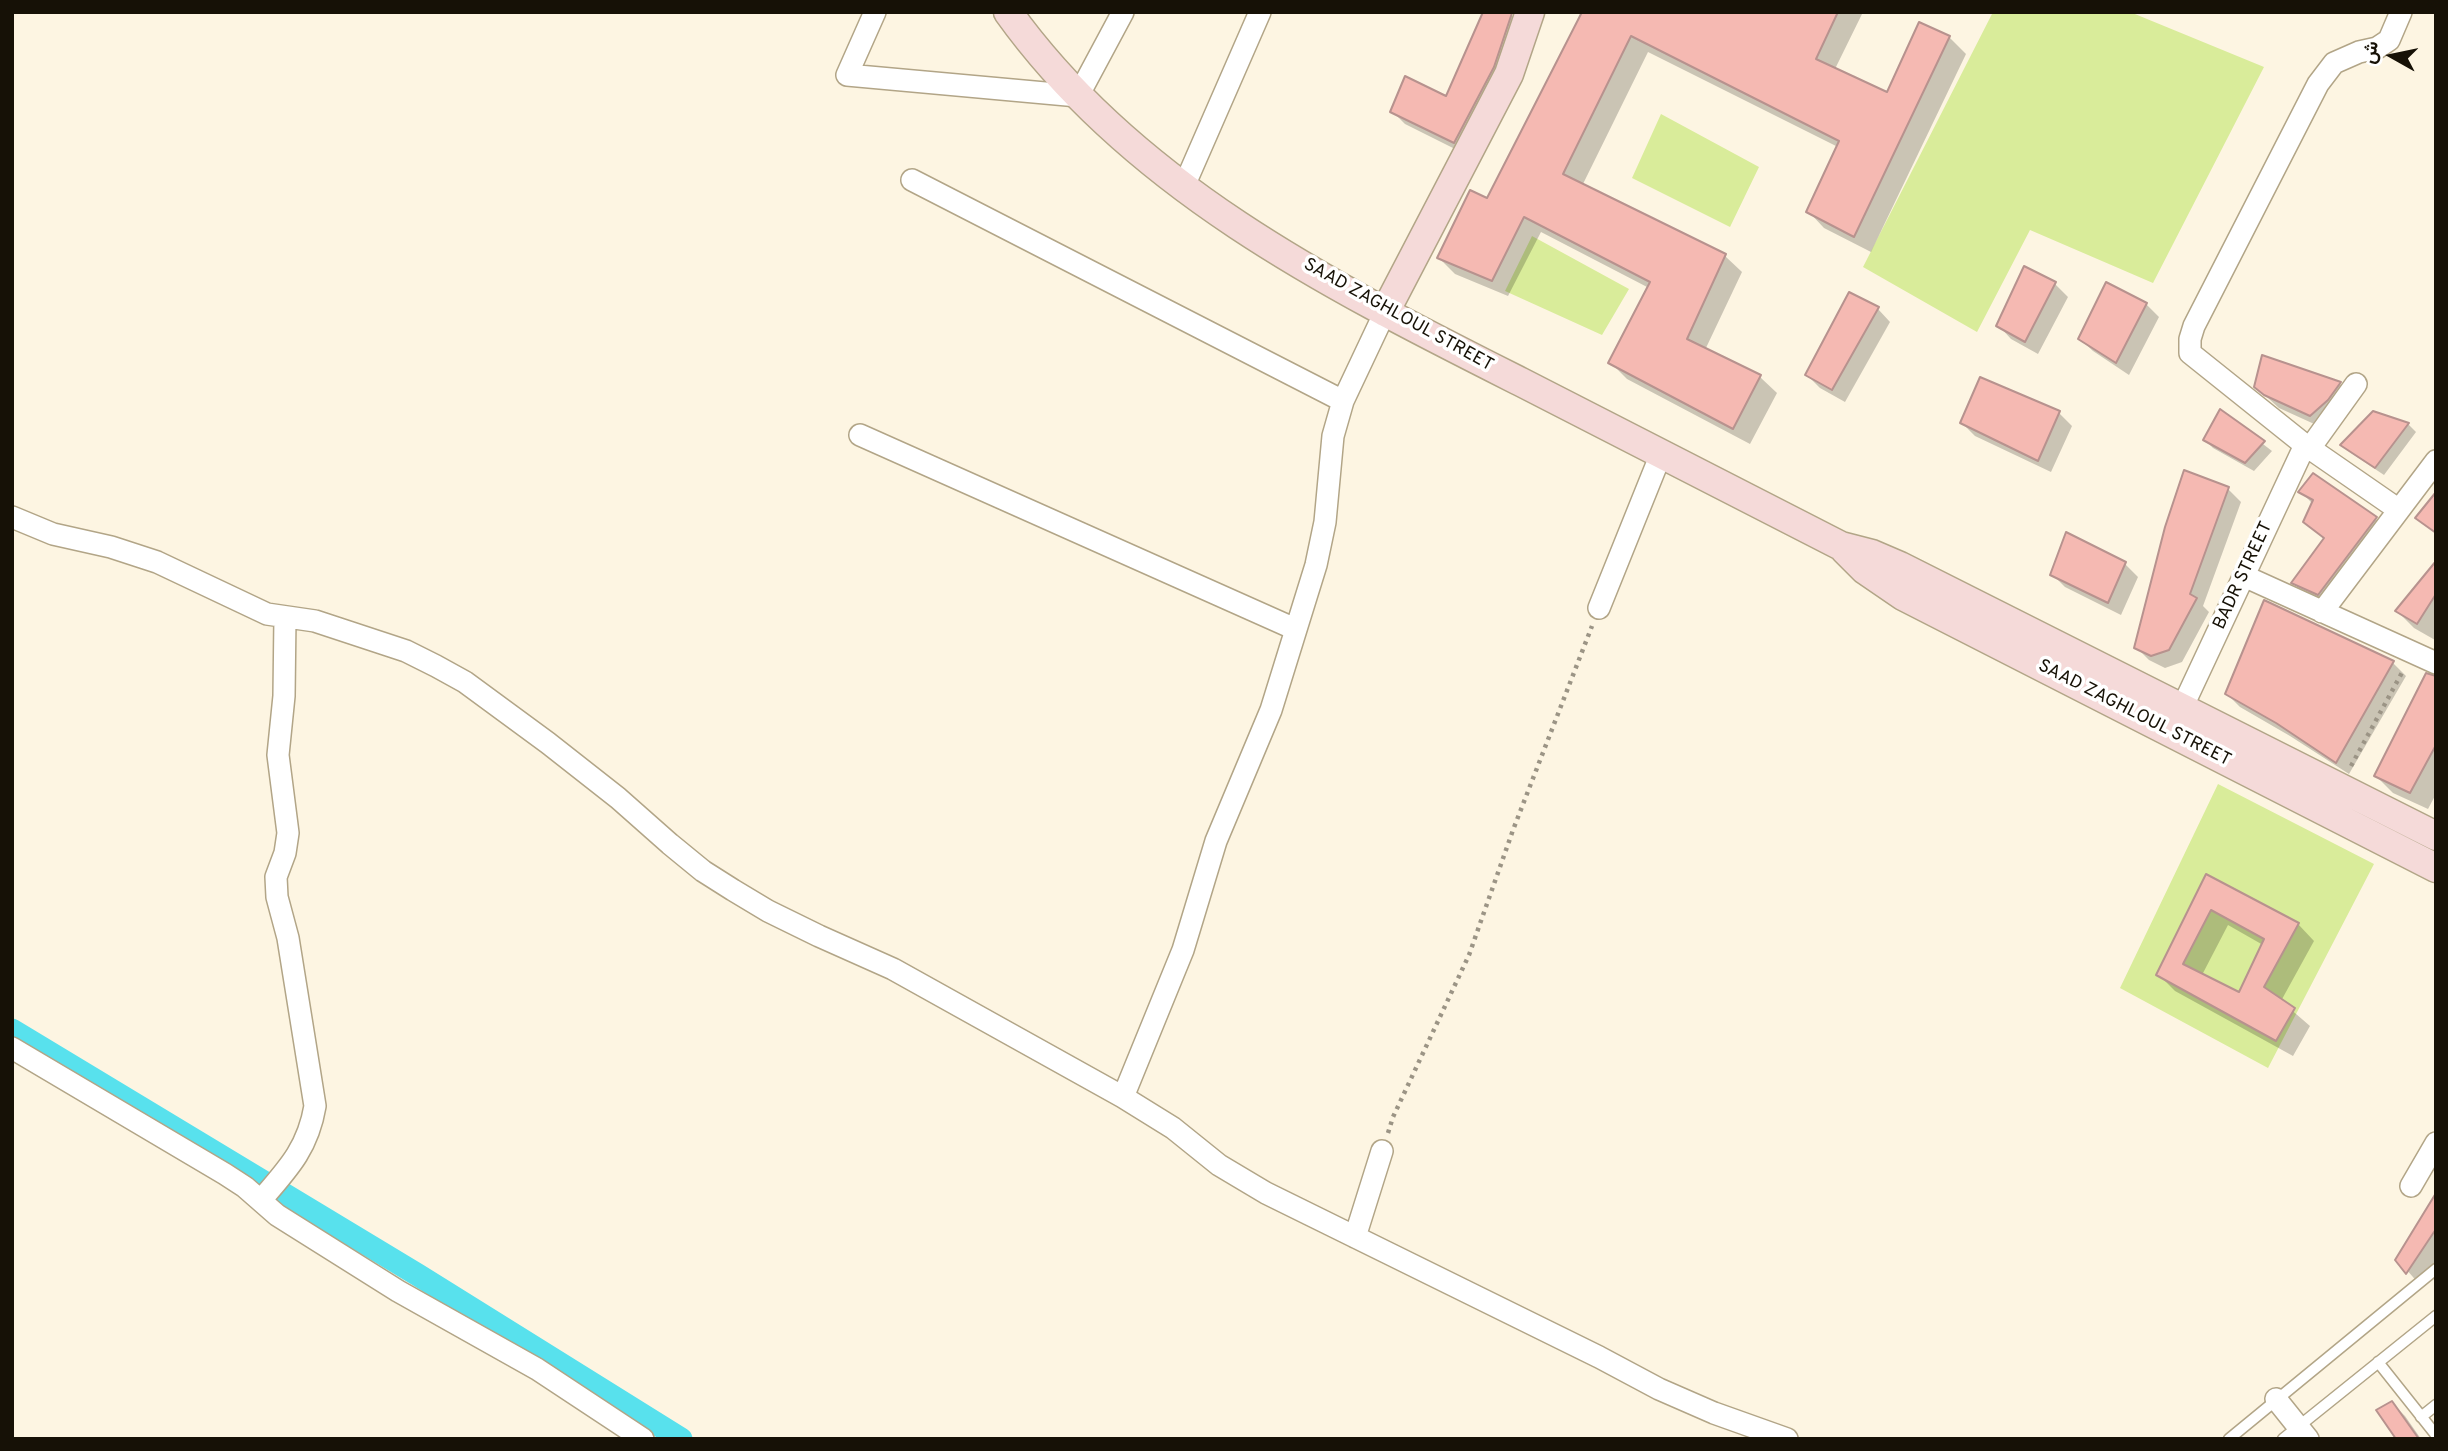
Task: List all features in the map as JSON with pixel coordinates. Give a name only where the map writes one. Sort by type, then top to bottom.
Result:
[{"type":"main road","name":"SAAD ZAGHLOUL STREET","points":[[1008,12],[1062,80],[1111,129],[1236,225],[1385,312],[1841,546],[1872,554],[1900,566],[2436,836]]},
{"type":"main road","points":[[1385,312],[1509,75],[1530,12]]},
{"type":"main road","name":"SAAD ZAGHLOUL STREET","points":[[1841,546],[1865,570],[1903,596],[2436,868]]},
{"type":"street","points":[[875,12],[847,75],[1078,96],[1123,12]]},
{"type":"street","points":[[1184,186],[1260,12]]},
{"type":"street","points":[[2399,510],[2307,446],[2190,353],[2190,339],[2194,326],[2318,84],[2334,63],[2359,52],[2377,48],[2389,40],[2401,12]]},
{"type":"street","points":[[912,180],[1343,401]]},
{"type":"street","points":[[1122,1097],[1183,950],[1216,841],[1266,722],[1316,565],[1325,522],[1333,436],[1343,401],[1385,312]]},
{"type":"street","name":"BADR STREET","points":[[2182,708],[2307,446],[2356,384]]},
{"type":"street","points":[[860,435],[1295,629]]},
{"type":"street","points":[[1600,608],[1661,454]]},
{"type":"street","points":[[2322,612],[2436,461]]},
{"type":"street","points":[[12,517],[53,534],[148,558],[267,614],[301,617],[334,626],[406,651],[436,666],[465,682],[548,743],[618,798],[670,845],[733,890],[809,931],[893,969],[1122,1097],[1173,1128],[1196,1148],[1237,1176],[1599,1357],[1729,1429],[1787,1439]]},
{"type":"street","points":[[2244,576],[2436,663]]},
{"type":"street","points":[[263,1198],[299,1154],[311,1130],[315,1106],[288,938],[277,897],[276,877],[285,853],[288,833],[278,755],[284,696],[285,617]]},
{"type":"street","points":[[12,1048],[225,1174],[263,1198],[276,1215],[436,1313],[537,1369],[643,1439]]},
{"type":"street","points":[[2411,1186],[2436,1143]]},
{"type":"street","points":[[1355,1237],[1382,1151]]},
{"type":"street","points":[[2276,1399],[2296,1435]]},
{"type":"lane","points":[[2230,1439],[2436,1269]]},
{"type":"lane","points":[[2296,1435],[2378,1362],[2436,1316]]},
{"type":"lane","points":[[2378,1362],[2436,1435]]},
{"type":"lane","points":[[2421,1417],[2436,1405]]},
{"type":"path","points":[[1382,1151],[1393,1117],[1469,956],[1513,830],[1600,608]]},
{"type":"path","points":[[2339,787],[2413,653]]},
{"type":"green space","points":[[1993,12],[2130,12],[2264,67],[2153,283],[2030,230],[1977,332],[1863,267]]},
{"type":"green space","points":[[1661,114],[1759,167],[1730,227],[1632,178]]},
{"type":"green space","points":[[1532,236],[1629,289],[1602,335],[1505,291]]},
{"type":"green space","points":[[2218,784],[2374,864],[2268,1068],[2120,988]]},
{"type":"building","points":[[1483,12],[1512,13],[1494,67],[1454,143],[1390,112],[1405,76],[1446,96]]},
{"type":"building","points":[[1582,12],[1838,12],[1816,59],[1887,92],[1919,22],[1950,36],[1854,237],[1806,212],[1839,141],[1631,36],[1563,174],[1726,254],[1687,339],[1761,375],[1733,429],[1608,363],[1650,282],[1524,217],[1492,281],[1437,258],[1470,190],[1487,198]]},
{"type":"building","points":[[2024,266],[2056,282],[2025,342],[1996,326]]},
{"type":"building","points":[[2106,282],[2147,303],[2116,363],[2078,339]]},
{"type":"building","points":[[1849,292],[1879,307],[1832,390],[1805,375]]},
{"type":"building","points":[[2262,355],[2341,382],[2328,400],[2310,416],[2264,395],[2254,387]]},
{"type":"building","points":[[1980,377],[2060,411],[2038,461],[1960,423]]},
{"type":"building","points":[[2220,409],[2265,441],[2245,463],[2203,440]]},
{"type":"building","points":[[2373,411],[2409,423],[2375,468],[2340,445]]},
{"type":"building","points":[[2184,470],[2229,487],[2190,594],[2197,598],[2169,650],[2151,656],[2134,648],[2165,527]]},
{"type":"building","points":[[2313,473],[2377,517],[2318,595],[2291,583],[2324,538],[2303,522],[2313,500],[2298,492]]},
{"type":"building","points":[[2436,492],[2436,533],[2415,518]]},
{"type":"building","points":[[2066,532],[2126,562],[2108,603],[2050,575]]},
{"type":"building","points":[[2436,561],[2436,594],[2417,624],[2395,611]]},
{"type":"building","points":[[2264,600],[2394,661],[2336,763],[2276,723],[2225,694]]},
{"type":"building","points":[[2426,673],[2436,676],[2436,745],[2410,793],[2374,776]]},
{"type":"building","points":[[2206,874],[2299,923],[2264,987],[2295,1008],[2276,1041],[2156,975]],"holes":[[[2211,910],[2264,939],[2239,992],[2183,964]]]},
{"type":"building","points":[[2436,1193],[2436,1229],[2406,1274],[2395,1260]]},
{"type":"building","points":[[2392,1401],[2419,1439],[2396,1439],[2376,1410]]},
{"type":"waterway","points":[[12,1030],[418,1275],[681,1439]]}]
